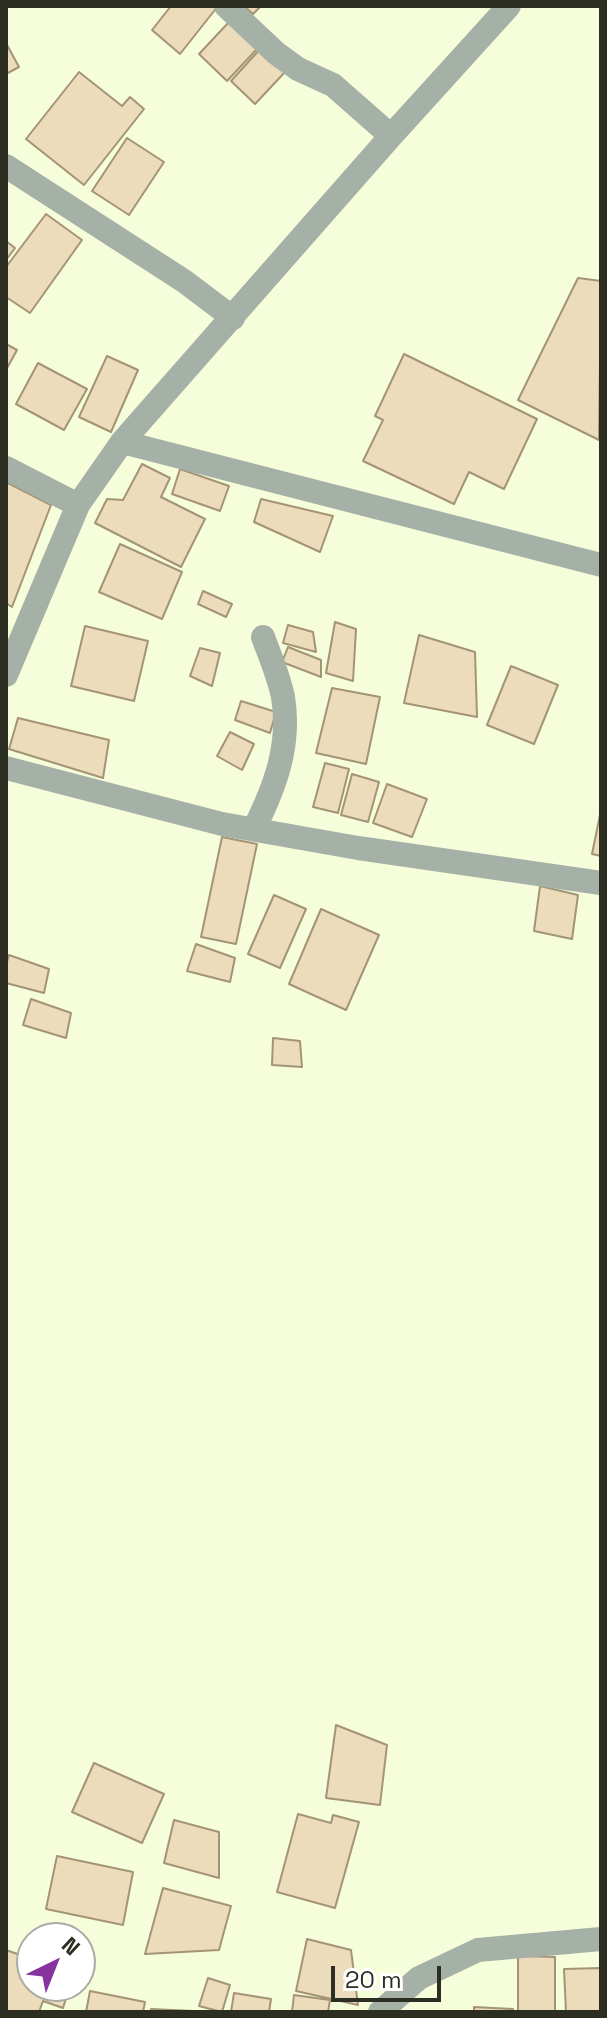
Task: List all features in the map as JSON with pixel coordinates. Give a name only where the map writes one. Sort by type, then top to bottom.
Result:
[{"type":"street","points":[[226,6],[276,53],[298,69],[333,85],[391,136]]},
{"type":"street","points":[[6,675],[78,505],[122,442],[498,10]]},
{"type":"street","points":[[6,166],[184,281],[233,318]]},
{"type":"street","points":[[122,442],[601,565]]},
{"type":"street","points":[[6,468],[78,505]]},
{"type":"street","points":[[254,829],[274,788],[283,748],[283,697],[263,637]]},
{"type":"street","points":[[6,768],[222,824],[373,850],[601,883]]},
{"type":"street","points":[[380,2012],[419,1978],[478,1950],[601,1939]]},
{"type":"building","points":[[171,6],[218,6],[180,54],[152,30]]},
{"type":"building","points":[[244,6],[261,6],[253,14]]},
{"type":"building","points":[[229,22],[257,49],[227,81],[199,54]]},
{"type":"building","points":[[6,43],[19,67],[6,74]]},
{"type":"building","points":[[261,48],[286,71],[255,104],[231,81]]},
{"type":"building","points":[[79,72],[122,106],[130,97],[144,109],[84,185],[26,139]]},
{"type":"building","points":[[127,138],[164,162],[129,215],[92,191]]},
{"type":"building","points":[[46,214],[82,240],[30,313],[6,297],[6,267]]},
{"type":"building","points":[[6,241],[15,248],[6,260]]},
{"type":"building","points":[[578,278],[601,281],[599,440],[518,400]]},
{"type":"building","points":[[6,344],[17,350],[6,370]]},
{"type":"building","points":[[404,354],[537,419],[504,489],[469,472],[454,504],[363,461],[383,420],[375,416]]},
{"type":"building","points":[[107,356],[138,370],[111,432],[79,417]]},
{"type":"building","points":[[38,363],[87,389],[64,430],[16,404]]},
{"type":"building","points":[[142,464],[170,478],[161,497],[205,519],[181,567],[95,523],[107,499],[123,500]]},
{"type":"building","points":[[180,469],[229,486],[220,511],[172,494]]},
{"type":"building","points":[[6,482],[51,505],[12,607],[6,603]]},
{"type":"building","points":[[261,499],[333,516],[320,552],[254,522]]},
{"type":"building","points":[[120,544],[182,572],[162,619],[99,592]]},
{"type":"building","points":[[203,591],[232,604],[226,617],[198,604]]},
{"type":"building","points":[[335,622],[356,629],[353,681],[326,673]]},
{"type":"building","points":[[288,625],[313,632],[316,652],[283,643]]},
{"type":"building","points":[[85,626],[148,641],[134,701],[71,686]]},
{"type":"building","points":[[419,635],[475,652],[477,717],[404,703]]},
{"type":"building","points":[[288,647],[321,660],[321,677],[282,662]]},
{"type":"building","points":[[200,648],[220,653],[212,686],[190,676]]},
{"type":"building","points":[[511,666],[558,685],[534,744],[487,725]]},
{"type":"building","points":[[332,688],[380,697],[366,764],[316,753]]},
{"type":"building","points":[[241,701],[276,712],[270,733],[235,720]]},
{"type":"building","points":[[18,718],[109,740],[103,778],[9,749]]},
{"type":"building","points":[[230,732],[254,744],[242,770],[217,756]]},
{"type":"building","points":[[325,763],[349,769],[338,813],[313,807]]},
{"type":"building","points":[[352,774],[379,782],[368,822],[341,815]]},
{"type":"building","points":[[387,784],[427,799],[412,837],[373,823]]},
{"type":"building","points":[[601,810],[601,856],[592,854]]},
{"type":"building","points":[[222,837],[257,844],[236,944],[201,937]]},
{"type":"building","points":[[540,886],[578,895],[572,939],[534,931]]},
{"type":"building","points":[[274,895],[306,909],[280,968],[248,954]]},
{"type":"building","points":[[321,909],[379,935],[346,1010],[289,984]]},
{"type":"building","points":[[196,944],[235,958],[230,982],[187,971]]},
{"type":"building","points":[[9,955],[49,969],[44,993],[6,983]]},
{"type":"building","points":[[31,999],[71,1013],[66,1038],[23,1025]]},
{"type":"building","points":[[273,1038],[300,1041],[302,1067],[272,1065]]},
{"type":"building","points":[[336,1725],[387,1745],[380,1805],[326,1798]]},
{"type":"building","points":[[94,1763],[164,1794],[142,1843],[72,1812]]},
{"type":"building","points":[[298,1814],[331,1823],[333,1815],[359,1822],[335,1908],[277,1892]]},
{"type":"building","points":[[174,1820],[219,1832],[219,1878],[164,1863]]},
{"type":"building","points":[[57,1856],[133,1872],[123,1925],[46,1909]]},
{"type":"building","points":[[163,1888],[231,1906],[219,1950],[145,1954]]},
{"type":"building","points":[[307,1939],[351,1950],[358,2005],[296,1991]]},
{"type":"building","points":[[6,1950],[16,1953],[16,2002],[43,2002],[39,2012],[6,2012]]},
{"type":"building","points":[[518,1956],[555,1957],[555,2012],[518,2012]]},
{"type":"building","points":[[601,1968],[601,2012],[566,2012],[564,1969]]},
{"type":"building","points":[[208,1978],[230,1985],[222,2012],[199,2006]]},
{"type":"building","points":[[96,1992],[145,2002],[143,2012],[86,2012],[88,2002],[96,2002]]},
{"type":"building","points":[[234,1993],[271,1999],[269,2012],[231,2012]]},
{"type":"building","points":[[294,1995],[330,2000],[328,2012],[292,2012]]},
{"type":"building","points":[[46,2002],[65,2002],[63,2008]]},
{"type":"building","points":[[474,2007],[513,2009],[513,2012],[474,2012]]},
{"type":"building","points":[[151,2009],[194,2011],[151,2012]]}]
